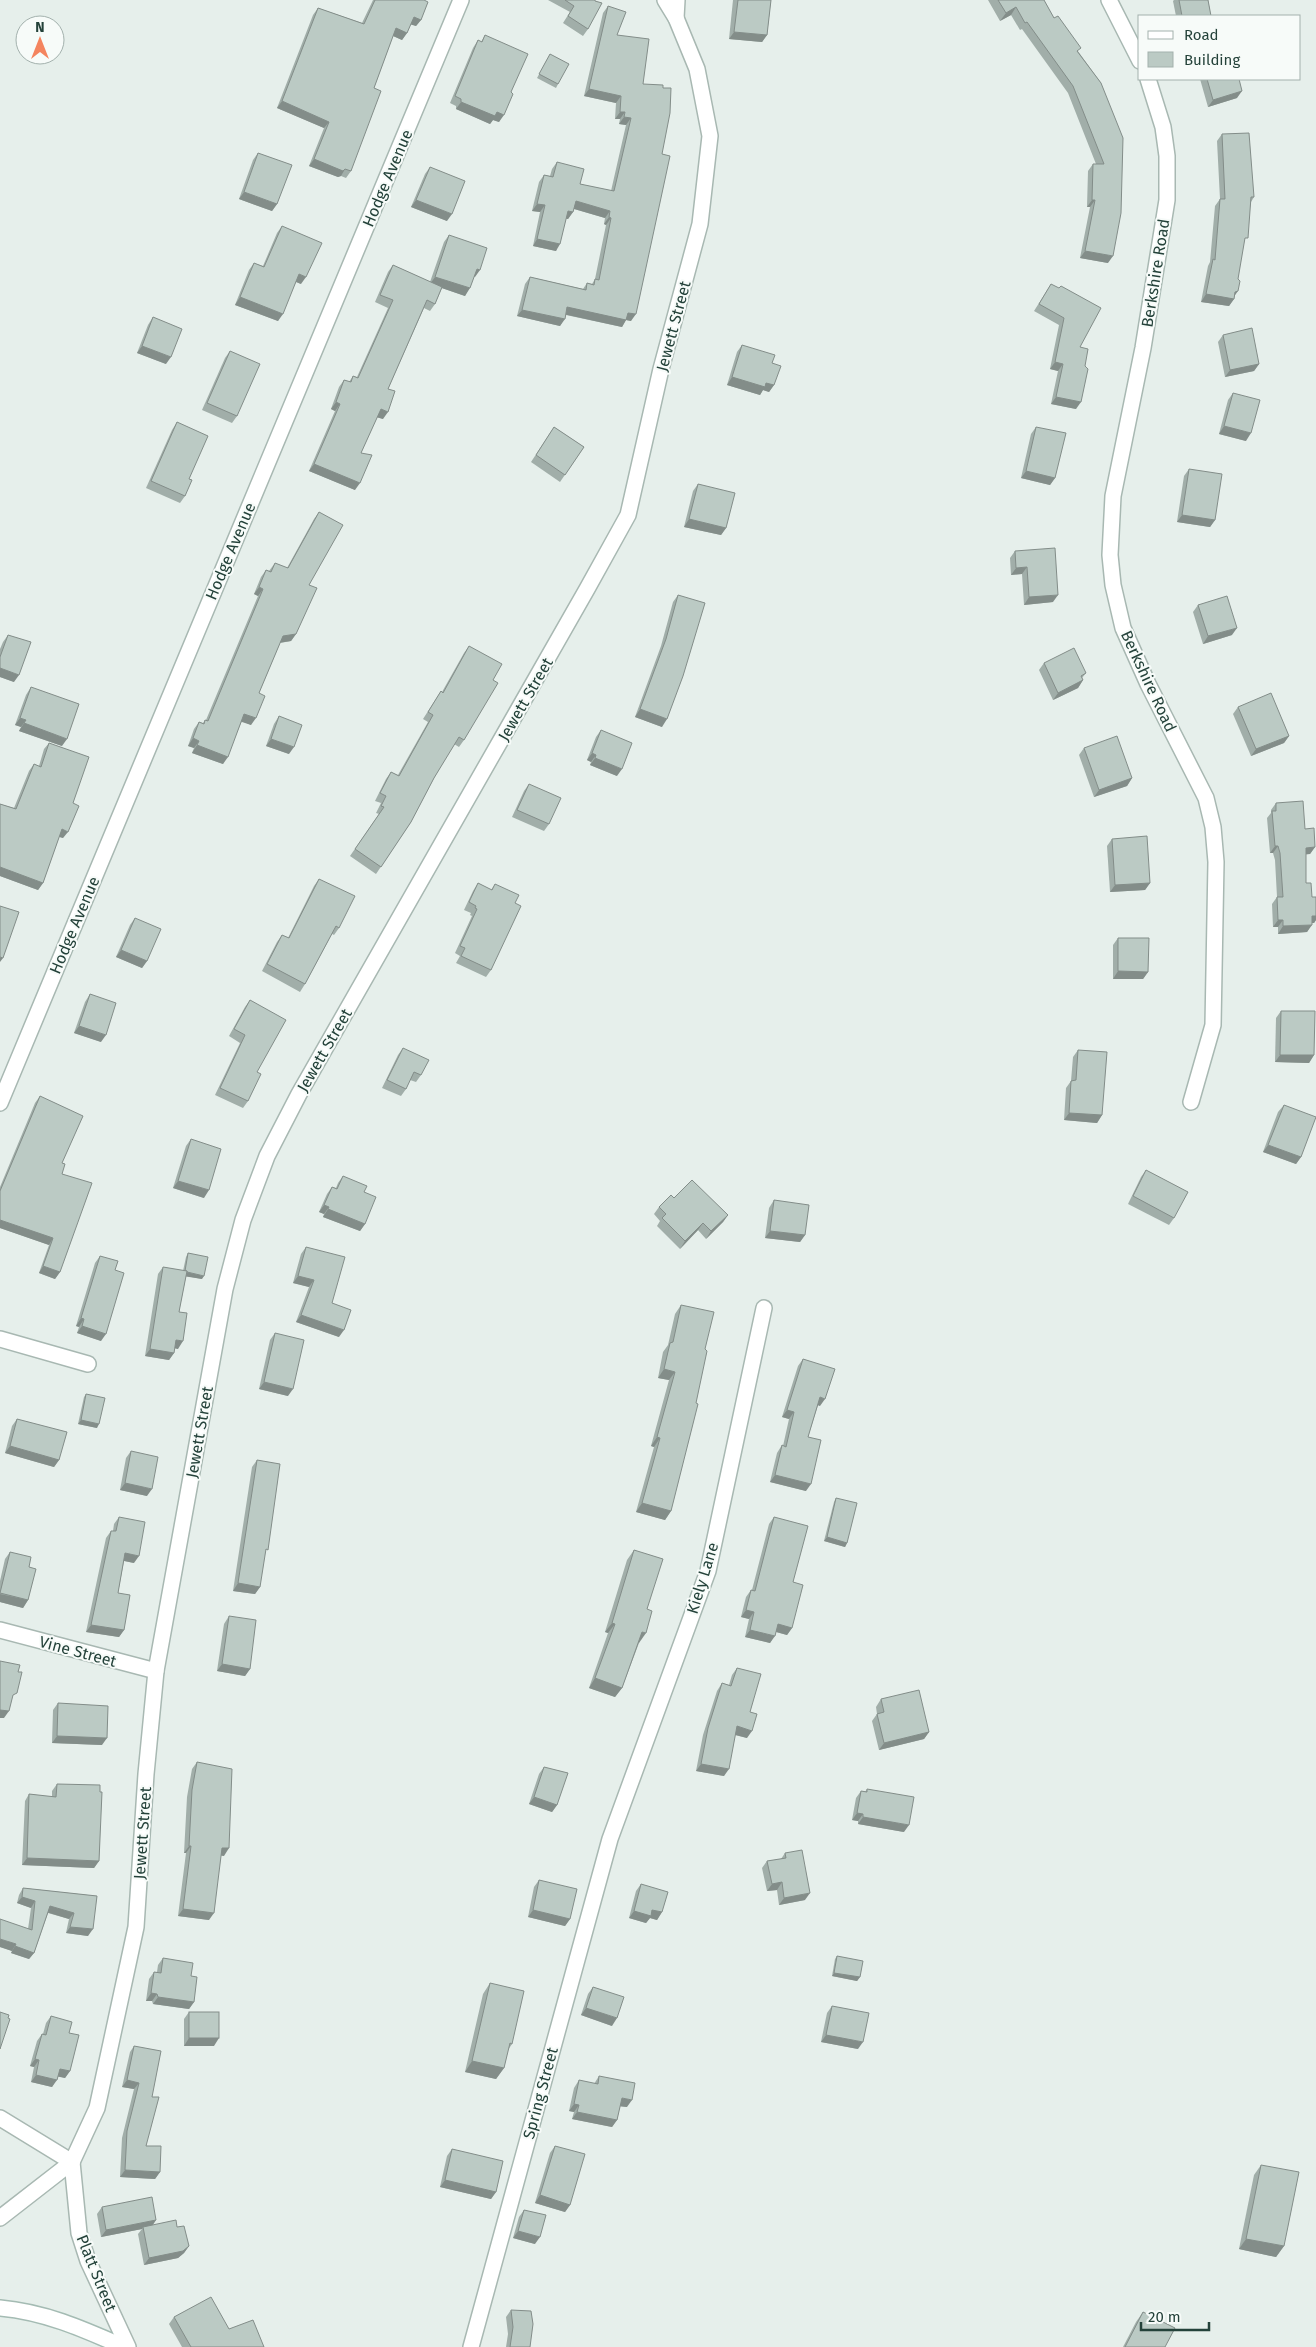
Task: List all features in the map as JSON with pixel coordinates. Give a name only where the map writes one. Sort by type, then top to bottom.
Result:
[{"type":"street","name":"Hodge Avenue","points":[[0,1102],[461,0]]},
{"type":"street","name":"Jewett Street","points":[[72,2162],[96,2108],[136,1927],[146,1774],[156,1671],[225,1289],[243,1220],[267,1156],[298,1094],[628,515],[661,369],[700,224],[710,136],[697,68],[676,18],[665,0]]},
{"type":"street","points":[[676,18],[677,0]]},
{"type":"street","points":[[1109,0],[1138,57]]},
{"type":"street","name":"Berkshire Road","points":[[1148,80],[1163,127],[1167,156],[1167,200],[1143,348],[1113,496],[1110,555],[1113,584],[1123,628],[1148,684],[1206,798],[1213,827],[1216,862],[1213,1025],[1191,1102]]},
{"type":"street","name":"Kiely Lane","points":[[610,1839],[708,1571],[764,1308]]},
{"type":"street","points":[[0,1339],[88,1364]]},
{"type":"street","name":"Vine Street","points":[[0,1630],[156,1671]]},
{"type":"street","name":"Spring Street","points":[[471,2347],[610,1839]]},
{"type":"street","points":[[0,2118],[72,2162],[0,2218]]},
{"type":"street","name":"Platt Street","points":[[72,2162],[79,2233],[88,2261],[126,2347]]},
{"type":"street","points":[[0,2308],[35,2313],[61,2320],[126,2347]]},
{"type":"building","points":[[375,0],[424,0],[428,2],[421,20],[414,17],[407,33],[396,28],[374,88],[381,91],[351,171],[345,169],[343,171],[314,159],[329,122],[282,101],[318,8],[364,24]]},
{"type":"building","points":[[565,0],[595,0],[602,3],[588,29],[568,16],[574,6]]},
{"type":"building","points":[[738,0],[771,0],[767,35],[734,32]]},
{"type":"building","points":[[998,0],[1044,0],[1054,18],[1058,16],[1081,48],[1077,51],[1101,83],[1123,138],[1121,213],[1113,256],[1085,251],[1095,200],[1092,200],[1093,164],[1104,164],[1073,86],[1027,22],[1025,23],[1016,7],[1006,13]]},
{"type":"building","points":[[1179,0],[1208,0],[1211,15],[1182,15]]},
{"type":"building","points":[[608,6],[626,12],[617,35],[649,39],[643,84],[663,85],[663,88],[671,88],[670,113],[662,154],[670,156],[636,314],[628,313],[626,320],[567,307],[565,319],[522,310],[530,277],[586,290],[587,283],[594,285],[595,279],[599,280],[611,218],[609,217],[610,211],[576,201],[573,212],[568,211],[560,244],[537,239],[545,205],[537,204],[544,175],[553,177],[557,162],[584,169],[580,184],[614,191],[631,118],[624,117],[625,112],[620,112],[621,96],[589,89]]},
{"type":"building","points":[[485,35],[528,54],[511,92],[513,94],[504,115],[497,112],[495,116],[461,102],[461,99],[455,96],[478,40],[482,42]]},
{"type":"building","points":[[550,54],[569,64],[558,84],[539,74]]},
{"type":"building","points":[[1207,80],[1239,80],[1242,91],[1213,100]]},
{"type":"building","points":[[1249,133],[1254,197],[1251,197],[1248,238],[1245,238],[1238,279],[1240,281],[1234,299],[1206,294],[1213,259],[1215,260],[1220,199],[1225,199],[1222,134]]},
{"type":"building","points":[[258,153],[292,165],[277,204],[244,192]]},
{"type":"building","points":[[430,167],[465,181],[452,214],[416,200]]},
{"type":"building","points":[[282,226],[322,243],[306,277],[299,274],[283,314],[240,297],[254,263],[264,267]]},
{"type":"building","points":[[449,235],[487,248],[480,270],[477,269],[470,288],[435,277]]},
{"type":"building","points":[[393,265],[442,287],[435,304],[427,300],[388,389],[395,391],[388,412],[381,409],[361,453],[372,455],[360,483],[314,464],[340,404],[336,402],[344,380],[351,382],[353,376],[358,378],[393,300],[380,295]]},
{"type":"building","points":[[1051,284],[1059,288],[1061,286],[1101,308],[1080,347],[1088,349],[1085,366],[1088,369],[1081,402],[1056,397],[1063,364],[1055,362],[1064,318],[1039,304]]},
{"type":"building","points":[[153,317],[182,329],[171,357],[142,346]]},
{"type":"building","points":[[1252,328],[1259,364],[1230,370],[1223,335]]},
{"type":"building","points":[[742,345],[775,355],[772,363],[781,366],[774,385],[766,383],[765,387],[732,377]]},
{"type":"building","points":[[230,351],[260,364],[237,416],[207,403]]},
{"type":"building","points":[[1233,393],[1260,400],[1251,433],[1224,426]]},
{"type":"building","points":[[177,422],[208,436],[189,479],[192,480],[185,496],[151,481]]},
{"type":"building","points":[[554,427],[584,447],[565,475],[536,455]]},
{"type":"building","points":[[1036,427],[1066,433],[1055,478],[1026,471]]},
{"type":"building","points":[[1189,469],[1222,474],[1215,520],[1182,515]]},
{"type":"building","points":[[698,484],[735,493],[726,528],[689,519]]},
{"type":"building","points":[[319,512],[343,525],[309,585],[317,588],[296,634],[283,636],[259,693],[265,696],[256,718],[244,714],[228,757],[197,745],[199,741],[193,738],[199,722],[204,724],[205,720],[208,721],[263,589],[259,587],[266,570],[271,572],[275,563],[288,568]]},
{"type":"building","points":[[1055,548],[1058,595],[1029,597],[1027,567],[1016,568],[1015,551]]},
{"type":"building","points":[[678,595],[705,603],[683,676],[667,719],[640,709],[666,639]]},
{"type":"building","points":[[1227,596],[1237,628],[1208,636],[1198,605]]},
{"type":"building","points":[[8,635],[31,642],[19,675],[0,668],[0,657]]},
{"type":"building","points":[[469,646],[502,664],[493,680],[498,683],[464,740],[459,737],[434,778],[411,822],[381,867],[355,849],[384,807],[381,806],[386,796],[380,793],[391,772],[399,776],[433,715],[428,712],[441,691],[443,693]]},
{"type":"building","points":[[1074,648],[1086,673],[1081,676],[1083,680],[1058,693],[1044,663]]},
{"type":"building","points":[[31,687],[79,704],[67,739],[24,723],[26,720],[20,718]]},
{"type":"building","points":[[1271,693],[1289,736],[1256,749],[1238,707]]},
{"type":"building","points":[[279,716],[302,725],[294,747],[271,739]]},
{"type":"building","points":[[601,730],[632,743],[622,769],[595,758],[596,755],[592,753]]},
{"type":"building","points":[[1117,736],[1132,778],[1099,790],[1084,748]]},
{"type":"building","points":[[49,743],[89,757],[73,803],[79,806],[68,832],[62,829],[43,883],[0,867],[0,804],[16,809],[34,764],[41,767]]},
{"type":"building","points":[[529,784],[561,798],[549,824],[517,810]]},
{"type":"building","points":[[1303,801],[1305,829],[1314,828],[1315,847],[1306,848],[1306,883],[1311,883],[1312,897],[1316,897],[1316,916],[1312,916],[1312,925],[1283,926],[1283,920],[1278,920],[1277,897],[1283,897],[1280,853],[1278,846],[1275,846],[1272,811],[1276,811],[1276,803]]},
{"type":"building","points":[[1147,836],[1150,883],[1115,885],[1112,839]]},
{"type":"building","points":[[319,879],[355,896],[339,928],[336,926],[305,984],[267,964],[282,935],[289,938]]},
{"type":"building","points":[[478,883],[492,890],[495,884],[519,895],[515,903],[521,906],[491,970],[461,956],[465,948],[460,946],[477,909],[475,908],[476,906],[469,902]]},
{"type":"building","points":[[0,906],[19,912],[3,958],[0,957]]},
{"type":"building","points":[[135,918],[161,929],[147,961],[121,950]]},
{"type":"building","points":[[1118,938],[1149,938],[1148,972],[1118,971]]},
{"type":"building","points":[[90,994],[116,1003],[106,1035],[79,1026]]},
{"type":"building","points":[[250,1000],[286,1020],[257,1072],[261,1074],[248,1101],[220,1088],[245,1035],[234,1029]]},
{"type":"building","points":[[1281,1011],[1315,1011],[1314,1055],[1280,1055]]},
{"type":"building","points":[[403,1048],[429,1060],[421,1075],[414,1072],[406,1089],[387,1080]]},
{"type":"building","points":[[1078,1050],[1107,1052],[1102,1115],[1069,1113],[1071,1081],[1076,1080]]},
{"type":"building","points":[[40,1096],[83,1116],[62,1163],[65,1164],[62,1174],[92,1183],[60,1272],[43,1266],[53,1238],[0,1220],[0,1191]]},
{"type":"building","points":[[1284,1105],[1316,1117],[1301,1157],[1268,1145]]},
{"type":"building","points":[[191,1139],[221,1149],[209,1190],[178,1181]]},
{"type":"building","points":[[1146,1170],[1188,1192],[1174,1218],[1133,1196]]},
{"type":"building","points":[[343,1176],[367,1186],[364,1192],[376,1197],[365,1224],[328,1209],[329,1207],[324,1205],[332,1187],[337,1189]]},
{"type":"building","points":[[692,1180],[728,1215],[711,1231],[703,1223],[685,1241],[662,1218],[666,1214],[659,1207],[671,1195],[674,1198]]},
{"type":"building","points":[[774,1200],[809,1205],[805,1235],[770,1231]]},
{"type":"building","points":[[306,1247],[345,1257],[332,1303],[351,1310],[344,1330],[301,1315],[314,1280],[298,1276]]},
{"type":"building","points":[[188,1253],[208,1257],[204,1276],[185,1271]]},
{"type":"building","points":[[100,1256],[118,1261],[115,1270],[124,1273],[106,1334],[82,1326],[84,1319],[81,1318]]},
{"type":"building","points":[[163,1267],[187,1271],[179,1312],[187,1313],[183,1341],[176,1340],[174,1353],[150,1349]]},
{"type":"building","points":[[681,1305],[714,1312],[705,1349],[707,1351],[696,1403],[698,1404],[671,1511],[642,1503],[660,1438],[657,1437],[675,1372],[664,1369],[670,1343],[673,1342]]},
{"type":"building","points":[[275,1333],[304,1340],[293,1389],[264,1382]]},
{"type":"building","points":[[803,1359],[835,1369],[825,1399],[820,1397],[808,1437],[821,1440],[811,1484],[775,1475],[782,1445],[786,1447],[794,1412],[787,1410]]},
{"type":"building","points":[[86,1394],[105,1398],[99,1424],[81,1420]]},
{"type":"building","points":[[17,1419],[67,1432],[59,1460],[10,1446]]},
{"type":"building","points":[[131,1451],[158,1457],[152,1489],[125,1483]]},
{"type":"building","points":[[257,1460],[280,1464],[268,1550],[266,1549],[260,1587],[238,1583]]},
{"type":"building","points":[[836,1498],[857,1503],[847,1543],[827,1537]]},
{"type":"building","points":[[119,1517],[145,1522],[139,1556],[125,1553],[118,1593],[130,1595],[124,1630],[91,1625],[111,1531],[116,1531]]},
{"type":"building","points":[[774,1517],[808,1526],[793,1582],[803,1585],[792,1628],[778,1624],[775,1636],[750,1630],[754,1612],[746,1610],[751,1590],[755,1591]]},
{"type":"building","points":[[634,1550],[663,1559],[647,1609],[652,1611],[646,1633],[642,1632],[622,1688],[595,1678],[615,1624],[612,1623]]},
{"type":"building","points":[[10,1552],[31,1557],[29,1567],[36,1569],[28,1600],[0,1593]]},
{"type":"building","points":[[229,1616],[256,1620],[250,1669],[222,1664]]},
{"type":"building","points":[[0,1661],[20,1665],[18,1672],[22,1672],[17,1693],[13,1695],[9,1711],[0,1710]]},
{"type":"building","points":[[737,1668],[761,1674],[750,1712],[757,1714],[752,1731],[737,1726],[729,1769],[701,1764],[708,1728],[722,1683],[731,1686]]},
{"type":"building","points":[[919,1690],[929,1732],[884,1743],[877,1714],[884,1712],[881,1699]]},
{"type":"building","points":[[58,1703],[108,1706],[107,1738],[57,1736]]},
{"type":"building","points":[[197,1762],[232,1769],[229,1848],[222,1848],[214,1913],[183,1909],[191,1846],[189,1846],[192,1790]]},
{"type":"building","points":[[544,1767],[568,1773],[557,1805],[534,1797]]},
{"type":"building","points":[[57,1784],[100,1785],[100,1792],[102,1792],[99,1861],[27,1858],[29,1794],[56,1797]]},
{"type":"building","points":[[867,1789],[914,1797],[909,1825],[863,1817],[863,1814],[857,1813],[861,1791],[867,1792]]},
{"type":"building","points":[[802,1850],[810,1893],[784,1898],[782,1882],[772,1884],[767,1861],[786,1858],[785,1853]]},
{"type":"building","points":[[539,1880],[577,1889],[570,1919],[533,1910]]},
{"type":"building","points":[[641,1884],[668,1892],[662,1912],[652,1910],[651,1916],[634,1911]]},
{"type":"building","points":[[23,1888],[97,1896],[93,1929],[70,1927],[74,1913],[50,1906],[34,1953],[0,1939],[0,1919],[32,1930],[35,1901],[22,1897]]},
{"type":"building","points":[[837,1956],[863,1961],[860,1977],[834,1973]]},
{"type":"building","points":[[163,1958],[193,1963],[191,1976],[197,1977],[194,2002],[158,1997],[157,1994],[151,1993],[154,1972],[161,1973]]},
{"type":"building","points":[[490,1983],[524,1991],[512,2044],[510,2043],[504,2068],[472,2061]]},
{"type":"building","points":[[593,1987],[624,1997],[617,2018],[586,2008]]},
{"type":"building","points":[[832,2006],[869,2013],[863,2042],[826,2035]]},
{"type":"building","points":[[0,2012],[9,2015],[8,2018],[10,2019],[0,2049]]},
{"type":"building","points":[[189,2012],[219,2012],[219,2038],[189,2038]]},
{"type":"building","points":[[51,2016],[72,2022],[69,2033],[79,2035],[70,2071],[60,2069],[57,2080],[36,2075],[39,2060],[35,2059],[42,2034],[46,2035]]},
{"type":"building","points":[[134,2046],[161,2051],[152,2097],[159,2097],[146,2146],[161,2146],[160,2172],[125,2170],[127,2131],[139,2083],[127,2080]]},
{"type":"building","points":[[599,2076],[635,2083],[632,2100],[622,2098],[617,2120],[577,2112],[579,2105],[574,2104],[579,2080],[598,2084]]},
{"type":"building","points":[[555,2146],[585,2154],[570,2205],[540,2195]]},
{"type":"building","points":[[452,2149],[503,2161],[496,2192],[445,2180]]},
{"type":"building","points":[[1261,2165],[1299,2172],[1284,2246],[1246,2239]]},
{"type":"building","points":[[152,2197],[156,2220],[106,2230],[102,2207]]},
{"type":"building","points":[[524,2210],[546,2215],[540,2237],[518,2231]]},
{"type":"building","points":[[176,2220],[177,2227],[184,2226],[189,2246],[183,2251],[149,2258],[143,2227]]},
{"type":"building","points":[[211,2297],[229,2329],[253,2320],[264,2347],[191,2347],[174,2317]]},
{"type":"building","points":[[511,2310],[531,2311],[533,2324],[530,2347],[510,2347],[513,2327]]},
{"type":"building","points":[[1143,2312],[1175,2328],[1165,2347],[1125,2347]]}]
